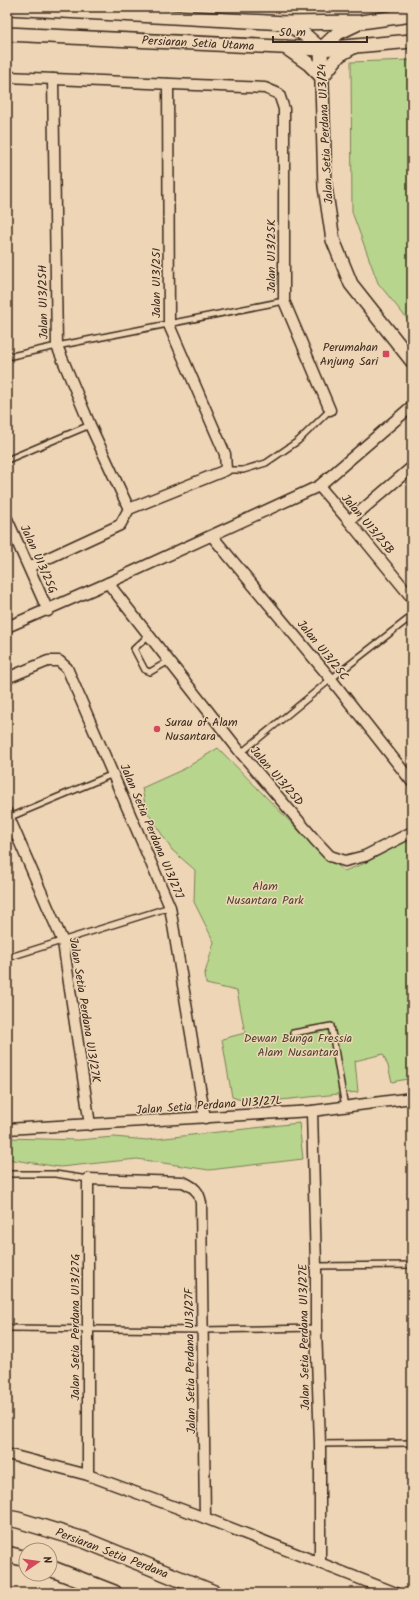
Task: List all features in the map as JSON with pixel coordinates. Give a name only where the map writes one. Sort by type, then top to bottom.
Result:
[{"type":"main road","name":"Persiaran Setia Perdana","points":[[7,1518],[84,1540],[214,1593]]},
{"type":"main road","points":[[58,1571],[114,1593]]},
{"type":"street","name":"Persiaran Setia Utama","points":[[7,8],[286,23],[362,22],[412,15]]},
{"type":"street","points":[[286,23],[306,35],[321,49],[338,33],[362,22]]},
{"type":"street","name":"Persiaran Setia Utama","points":[[7,34],[321,49],[412,41]]},
{"type":"street","points":[[285,47],[309,64],[322,77],[339,55],[355,46]]},
{"type":"street","name":"Jalan Setia Perdana U13/24","points":[[321,49],[325,187],[333,240],[350,284],[411,362]]},
{"type":"street","points":[[7,77],[168,84]]},
{"type":"street","name":"Jalan U13/25H","points":[[53,80],[57,346],[90,424],[129,509]]},
{"type":"street","name":"Jalan U13/25K","points":[[168,84],[265,88],[279,94],[284,109],[284,301],[330,410]]},
{"type":"street","name":"Jalan U13/25I","points":[[168,84],[169,325],[225,454],[226,470]]},
{"type":"street","points":[[7,627],[212,536],[319,486],[412,406]]},
{"type":"street","points":[[350,521],[412,467]]},
{"type":"street","points":[[29,567],[120,525],[129,509],[226,470]]},
{"type":"street","name":"Jalan U13/25B","points":[[319,486],[350,521],[412,598]]},
{"type":"street","name":"Jalan U13/25G","points":[[7,519],[48,610]]},
{"type":"street","name":"Jalan U13/25C","points":[[212,536],[331,679],[412,782]]},
{"type":"street","name":"Jalan U13/25D","points":[[108,583],[241,753],[330,856],[346,861],[365,856],[412,832]]},
{"type":"street","name":"Jalan Setia Perdana U13/27J","points":[[7,678],[48,661],[59,661],[68,668],[170,907],[205,1118]]},
{"type":"street","name":"Jalan Setia Perdana U13/27K","points":[[8,816],[63,942],[90,1125]]},
{"type":"street","name":"Jalan Setia Perdana U13/27L","points":[[7,1129],[312,1111],[412,1098]]},
{"type":"street","name":"Jalan Setia Perdana U13/27E","points":[[312,1111],[316,1328],[320,1444],[320,1563]]},
{"type":"street","name":"Jalan Setia Perdana U13/27F","points":[[88,1179],[183,1182],[194,1187],[200,1195],[205,1518]]},
{"type":"street","name":"Jalan Setia Perdana U13/27G","points":[[88,1179],[88,1475]]},
{"type":"street","points":[[7,1454],[88,1475],[205,1518],[396,1593]]},
{"type":"lane","points":[[7,358],[57,346],[284,301]]},
{"type":"lane","points":[[226,470],[243,470],[266,463],[298,441],[330,410]]},
{"type":"lane","points":[[7,460],[90,424]]},
{"type":"lane","points":[[241,753],[331,679],[412,616]]},
{"type":"lane","points":[[149,635],[134,649],[145,670],[150,672],[169,661]]},
{"type":"lane","points":[[8,816],[114,773]]},
{"type":"lane","points":[[7,958],[63,942],[170,907]]},
{"type":"lane","points":[[293,1034],[330,1026],[345,1107]]},
{"type":"lane","points":[[7,1174],[55,1174],[88,1179]]},
{"type":"lane","points":[[316,1266],[412,1266]]},
{"type":"lane","points":[[7,1328],[89,1330],[316,1328]]},
{"type":"lane","points":[[320,1444],[412,1443]]},
{"type":"green space","points":[[412,60],[412,325],[378,283],[352,212],[351,62]]},
{"type":"green space","name":"Alam Nusantara Park","points":[[218,748],[311,843],[344,871],[363,864],[408,840],[412,836],[412,1078],[392,1082],[383,1054],[355,1061],[358,1092],[261,1102],[247,1102],[232,1097],[222,1039],[245,1033],[237,991],[206,984],[205,973],[214,942],[194,902],[195,870],[172,850],[146,810],[142,788],[184,769]]},
{"type":"green space","points":[[299,1123],[303,1159],[209,1170],[137,1159],[60,1167],[7,1159],[7,1138],[78,1140],[114,1137],[147,1140]]},
{"type":"place","name":"Perumahan Anjung Sari","points":[[386,354]]},
{"type":"place","name":"Surau of Alam Nusantara","points":[[157,729]]},
{"type":"park label","name":"Dewan Bunga Fressia Alam Nusantara","points":[[298,1045]]}]
